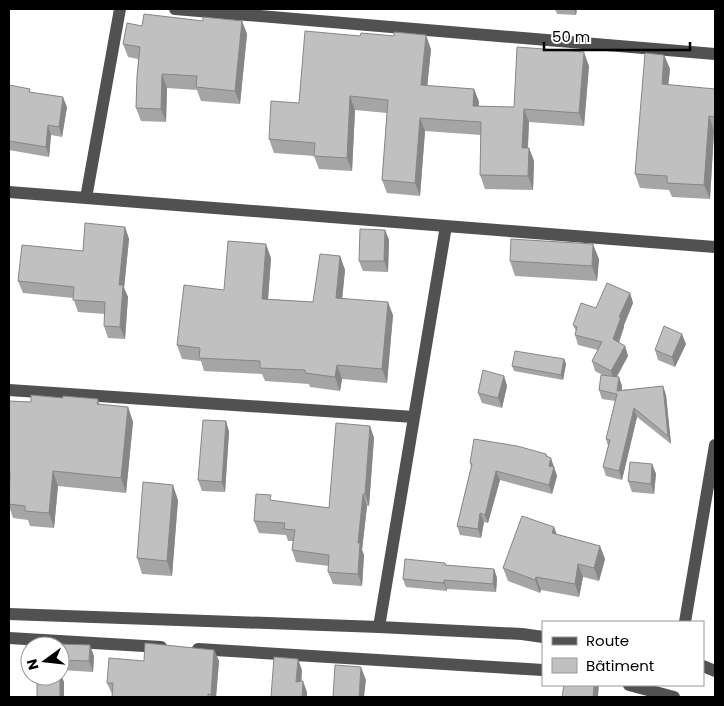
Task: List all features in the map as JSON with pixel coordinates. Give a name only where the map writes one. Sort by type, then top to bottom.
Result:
[{"type":"street","points":[[86,198],[120,9]]},
{"type":"street","points":[[175,9],[715,54]]},
{"type":"street","points":[[9,192],[715,247]]},
{"type":"street","points":[[379,627],[446,226]]},
{"type":"street","points":[[9,390],[414,418]]},
{"type":"street","points":[[685,621],[715,445]]},
{"type":"street","points":[[9,614],[379,627],[522,634],[542,637]]},
{"type":"street","points":[[9,638],[542,670]]},
{"type":"street","points":[[633,686],[674,697]]},
{"type":"building","points":[[144,14],[203,21],[203,17],[242,21],[235,91],[196,87],[197,76],[162,74],[161,109],[136,108],[140,47],[123,44],[127,23],[142,26]]},
{"type":"building","points":[[305,31],[360,36],[361,33],[394,36],[394,32],[426,35],[421,85],[474,89],[473,106],[514,107],[517,47],[584,52],[579,113],[524,109],[522,148],[529,148],[528,176],[480,175],[481,122],[420,118],[415,183],[382,180],[388,100],[350,96],[347,158],[314,156],[315,143],[269,139],[271,101],[299,103]]},
{"type":"building","points":[[645,53],[664,55],[662,84],[715,89],[715,117],[709,116],[704,185],[667,183],[667,176],[635,174]]},
{"type":"building","points":[[9,85],[30,89],[29,92],[63,97],[59,127],[48,125],[46,147],[9,141]]},
{"type":"building","points":[[85,223],[125,227],[119,285],[123,285],[120,327],[104,326],[105,302],[73,300],[74,287],[18,281],[22,245],[83,251]]},
{"type":"building","points":[[360,229],[385,230],[384,261],[359,261]]},
{"type":"building","points":[[511,239],[593,244],[592,266],[510,261]]},
{"type":"building","points":[[228,241],[266,244],[262,299],[313,302],[320,254],[340,256],[336,298],[388,302],[382,369],[337,365],[335,377],[305,373],[305,370],[260,368],[260,361],[199,358],[200,348],[177,345],[184,285],[224,290]]},
{"type":"building","points":[[607,283],[630,293],[619,317],[621,317],[613,339],[625,346],[611,371],[592,361],[602,342],[575,335],[577,327],[573,325],[581,303],[596,308]]},
{"type":"building","points":[[664,326],[682,334],[672,357],[655,350]]},
{"type":"building","points":[[515,351],[564,359],[561,375],[512,366]]},
{"type":"building","points":[[483,370],[504,376],[498,398],[478,393]]},
{"type":"building","points":[[601,375],[619,377],[617,391],[663,386],[668,436],[634,408],[619,471],[603,467],[610,440],[606,439],[617,394],[599,390]]},
{"type":"building","points":[[31,395],[98,399],[97,404],[128,407],[121,478],[53,471],[49,513],[25,511],[25,506],[9,504],[9,401],[31,402]]},
{"type":"building","points":[[203,420],[226,421],[222,482],[198,480]]},
{"type":"building","points":[[336,423],[370,426],[365,494],[363,494],[358,543],[360,543],[358,574],[328,572],[329,555],[292,550],[295,530],[284,529],[285,523],[254,521],[256,494],[271,495],[270,500],[329,508]]},
{"type":"building","points":[[474,439],[517,446],[546,454],[546,456],[551,458],[549,466],[554,467],[549,485],[496,471],[485,515],[480,513],[478,529],[457,526],[472,464],[470,463]]},
{"type":"building","points":[[630,462],[652,464],[651,484],[628,481]]},
{"type":"building","points":[[143,482],[173,485],[167,561],[137,558]]},
{"type":"building","points":[[522,516],[554,527],[552,533],[600,546],[594,568],[578,564],[575,584],[536,577],[535,580],[503,568]]},
{"type":"building","points":[[405,559],[494,569],[493,584],[444,580],[444,583],[403,579]]},
{"type":"building","points":[[145,643],[214,650],[211,695],[208,694],[208,697],[112,697],[113,683],[107,683],[109,658],[144,661]]},
{"type":"building","points":[[70,644],[90,645],[89,661],[70,660]]},
{"type":"building","points":[[274,657],[298,659],[296,682],[303,681],[302,697],[271,697]]},
{"type":"building","points":[[335,665],[361,667],[359,697],[333,697]]},
{"type":"building","points":[[37,686],[60,686],[60,697],[37,697]]},
{"type":"building","points":[[564,686],[594,686],[593,697],[562,697]]}]
